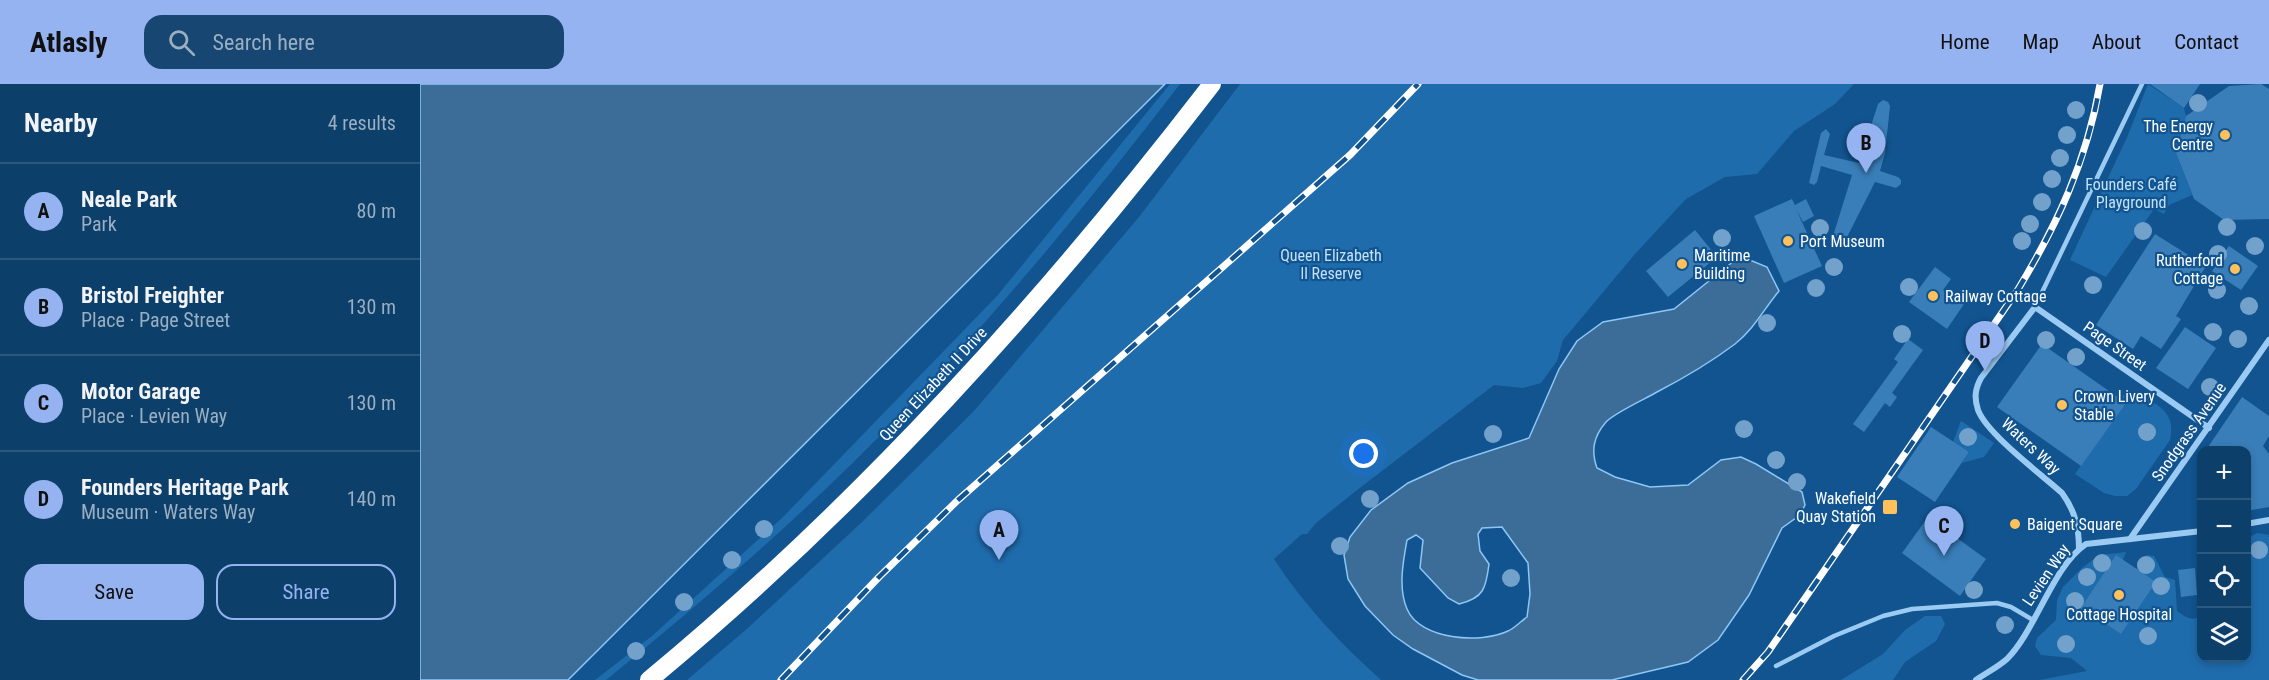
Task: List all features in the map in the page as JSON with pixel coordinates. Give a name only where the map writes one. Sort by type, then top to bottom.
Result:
[{"type":"highway","name":"Queen Elizabeth II Drive","points":[[649,680],[706,633],[802,545],[938,408],[1016,324],[1088,240],[1212,84]]},
{"type":"street","name":"Page Street","points":[[2035,307],[2209,428]]},
{"type":"street","name":"Waters Way","points":[[2035,307],[1981,378],[1976,388],[1976,399],[1979,412],[1999,437],[2062,493],[2070,504],[2079,531],[2079,549]]},
{"type":"street","name":"Snodgrass Avenue","points":[[2130,539],[2269,340]]},
{"type":"street","points":[[2251,523],[2269,520]]},
{"type":"street","name":"Levien Way","points":[[1976,680],[2008,658],[2066,565],[2086,544],[2197,532]]},
{"type":"lane","points":[[2035,307],[2142,84]]},
{"type":"lane","points":[[1776,666],[1834,636],[1883,616],[1912,609],[1997,603],[2011,607],[2033,620]]},
{"type":"green space","points":[[1170,84],[1180,84],[1079,212],[973,336],[899,416],[829,486],[720,585],[606,680],[595,680],[652,636],[782,518],[997,296]]},
{"type":"green space","name":"Queen Elizabeth ll Reserve","points":[[1240,84],[1854,84],[1835,104],[1794,131],[1757,174],[1725,177],[1686,199],[1635,254],[1563,340],[1557,361],[1541,383],[1523,388],[1494,385],[1352,494],[1316,523],[1307,534],[1302,534],[1274,559],[1323,623],[1381,680],[687,680],[749,627],[862,522],[974,411],[1139,217]]},
{"type":"green space","name":"Founders Café Playground","points":[[2148,84],[2184,108],[2186,116],[2176,153],[2192,195],[2169,205],[2164,214],[2154,209],[2106,277],[2070,260],[2128,135]]},
{"type":"green space","points":[[2134,391],[2156,404],[2167,415],[2171,430],[2170,440],[2136,489],[2127,496],[2115,496],[2104,493],[2075,474],[2125,403],[2118,397]]},
{"type":"green space","points":[[1961,421],[1994,443],[1984,457],[1962,463],[1969,452],[1953,442]]},
{"type":"green space","points":[[2257,533],[2269,535],[2269,680],[2039,680],[2087,671],[2071,658],[2041,655],[2035,646],[2037,638],[2056,620],[2057,600],[2063,587],[2082,568],[2099,555],[2126,552],[2123,560],[2082,608],[2121,634],[2156,582],[2136,569],[2147,555],[2154,556],[2165,577],[2175,580],[2177,611],[2191,619],[2197,618],[2197,662],[2251,662],[2251,537]]},
{"type":"green space","points":[[1925,616],[1941,616],[1945,624],[1936,641],[1905,662],[1893,680],[1841,680],[1883,654],[1905,630]]},
{"type":"shaded area","points":[[420,84],[1165,84],[568,680],[420,680]]},
{"type":"shaded area","points":[[1740,256],[1767,267],[1779,291],[1735,344],[1687,375],[1610,418],[1598,433],[1594,444],[1597,468],[1615,477],[1650,487],[1688,485],[1721,460],[1741,457],[1802,492],[1805,505],[1800,515],[1782,528],[1749,595],[1718,640],[1688,662],[1612,680],[1478,680],[1462,675],[1413,649],[1393,635],[1365,606],[1348,579],[1344,555],[1350,537],[1371,510],[1408,483],[1452,463],[1529,438],[1559,369],[1577,341],[1603,322],[1674,309]],"holes":[[[1502,527],[1528,563],[1530,594],[1527,617],[1508,631],[1496,635],[1468,638],[1438,633],[1424,627],[1414,619],[1404,601],[1402,584],[1407,540],[1416,535],[1423,540],[1420,568],[1448,598],[1459,604],[1479,595],[1487,580],[1489,564],[1480,551],[1478,534],[1482,528]]]},
{"type":"building","points":[[2150,84],[2200,84],[2184,108]]},
{"type":"building","name":"The Energy Centre","points":[[2261,84],[2269,89],[2269,219],[2224,220],[2194,199],[2176,153],[2186,116],[2229,86]]},
{"type":"building","points":[[1883,100],[1890,106],[1885,153],[1880,171],[1898,177],[1901,184],[1896,188],[1875,182],[1845,241],[1838,243],[1833,236],[1852,175],[1821,166],[1817,182],[1814,185],[1809,183],[1821,133],[1826,129],[1830,134],[1824,155],[1859,163],[1878,104]]},
{"type":"building","name":"Port Museum","points":[[1792,199],[1795,205],[1806,199],[1814,216],[1803,222],[1796,209],[1822,266],[1784,283],[1754,216]]},
{"type":"building","name":"Maritime Building","points":[[1695,230],[1717,257],[1668,297],[1646,271]]},
{"type":"building","points":[[2155,234],[2206,266],[2176,316],[2181,319],[2161,349],[2141,336],[2133,349],[2096,325]]},
{"type":"building","name":"Rutherford Cottage","points":[[2229,246],[2258,266],[2241,290],[2212,271]]},
{"type":"building","name":"Railway Cottage","points":[[1935,267],[1951,279],[1943,290],[1964,304],[1947,329],[1909,302]]},
{"type":"building","points":[[2185,327],[2216,348],[2188,389],[2156,368]]},
{"type":"building","points":[[1908,339],[1923,350],[1892,393],[1897,397],[1890,407],[1885,403],[1864,432],[1853,424],[1898,362],[1894,359]]},
{"type":"building","name":"Crown Livery Stable","points":[[2042,344],[2126,403],[2081,466],[1997,407]]},
{"type":"building","points":[[2242,397],[2269,416],[2269,436],[2263,446],[2269,454],[2269,507],[2251,510],[2251,446],[2209,446]]},
{"type":"building","points":[[1931,427],[1969,452],[1935,502],[1897,477]]},
{"type":"building","points":[[1928,517],[1986,559],[1960,596],[1902,553]]},
{"type":"building","name":"Cottage Hospital","points":[[2116,555],[2156,582],[2121,634],[2081,608]]},
{"type":"building","points":[[2195,568],[2197,595],[2181,597],[2178,570]]},
{"type":"railway","points":[[781,680],[879,577],[958,500],[1350,155],[1418,84]]},
{"type":"railway","points":[[1743,680],[1768,652],[2017,291],[2045,242],[2069,192],[2087,140],[2100,84]]},
{"type":"place","name":"The Energy Centre","points":[[2225,135]]},
{"type":"place","name":"Bristol Freighter","points":[[1866,173]]},
{"type":"place","name":"Port Museum","points":[[1788,241]]},
{"type":"place","name":"Maritime Building","points":[[1682,264]]},
{"type":"place","name":"Rutherford Cottage","points":[[2235,269]]},
{"type":"place","name":"Railway Cottage","points":[[1933,296]]},
{"type":"place","name":"Founders Heritage Park","points":[[1985,371]]},
{"type":"place","name":"Crown Livery Stable","points":[[2062,405]]},
{"type":"place","name":"Wakefield Quay Station","points":[[1890,507]]},
{"type":"place","name":"Baigent Square","points":[[2015,524]]},
{"type":"place","name":"Motor Garage","points":[[1944,556]]},
{"type":"place","name":"Neale Park","points":[[999,560]]},
{"type":"place","name":"Cottage Hospital","points":[[2119,595]]}]
